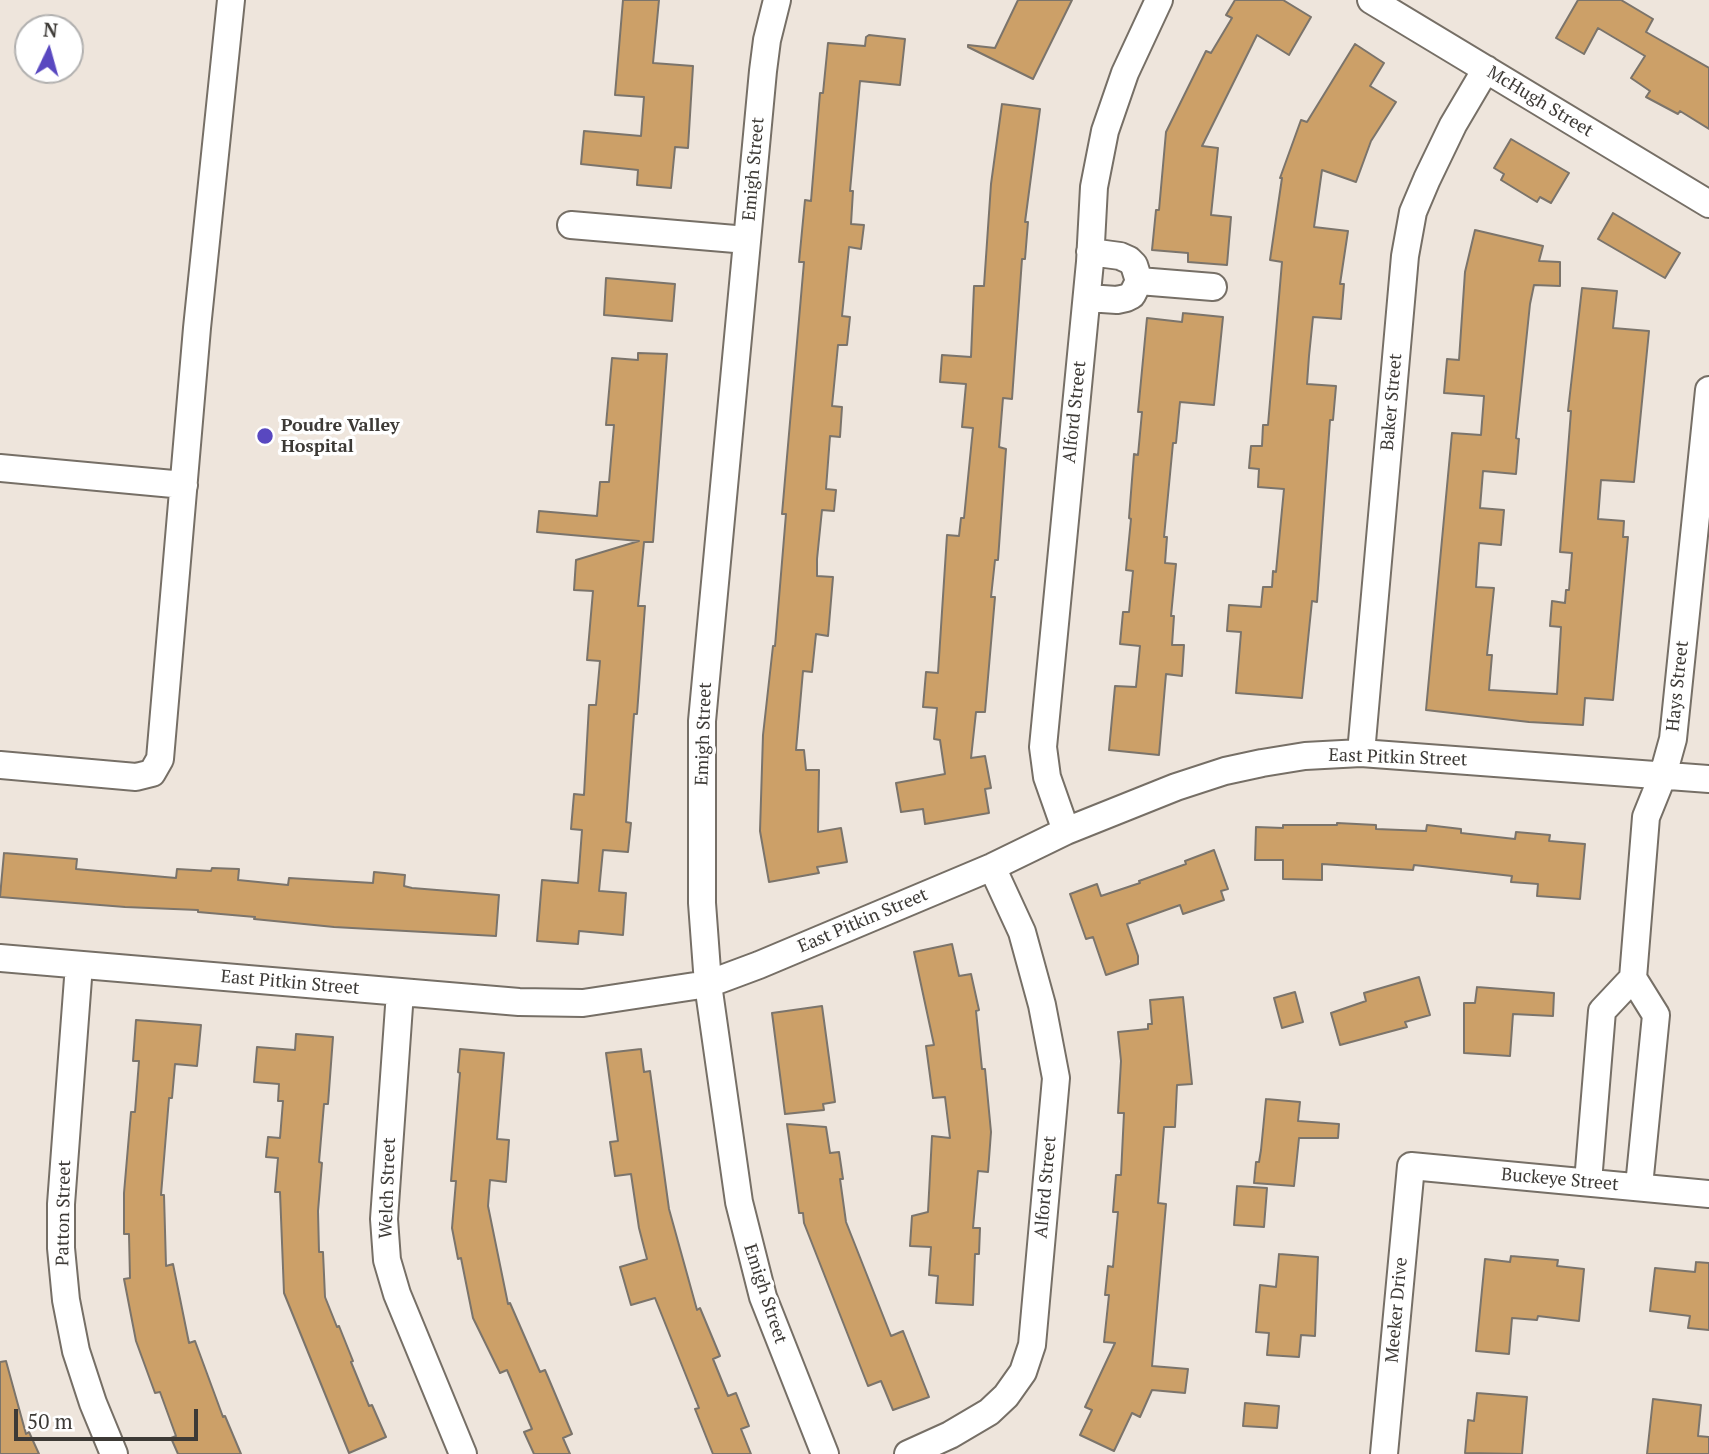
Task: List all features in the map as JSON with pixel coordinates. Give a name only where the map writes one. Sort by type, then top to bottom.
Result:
[{"type":"street","points":[[0,765],[136,777],[152,773],[160,760],[197,328],[231,0]]},
{"type":"street","name":"Emigh Street","points":[[777,0],[763,71],[702,721],[702,903],[708,984],[739,1202],[763,1297],[825,1454]]},
{"type":"street","name":"Alford Street","points":[[1066,831],[1046,777],[1043,747],[1087,298],[1094,187],[1105,131],[1125,73],[1159,0]]},
{"type":"street","name":"McHugh Street","points":[[1371,0],[1709,204]]},
{"type":"street","name":"Baker Street","points":[[1361,753],[1405,256],[1413,212],[1453,125],[1486,69]]},
{"type":"street","points":[[571,225],[747,240]]},
{"type":"street","points":[[1087,298],[1126,298],[1132,295],[1139,281],[1138,273],[1129,260],[1090,251]]},
{"type":"street","points":[[1139,281],[1213,287]]},
{"type":"street","name":"Hays Street","points":[[1633,978],[1646,817],[1663,775],[1673,739],[1709,390]]},
{"type":"street","points":[[0,468],[184,485]]},
{"type":"street","name":"East Pitkin Street","points":[[0,958],[519,1002],[583,1003],[708,984],[760,965],[992,867],[1066,831],[1176,787],[1225,771],[1305,756],[1361,753],[1709,779]]},
{"type":"street","name":"Alford Street","points":[[908,1454],[950,1435],[989,1412],[1006,1396],[1023,1372],[1032,1345],[1056,1078],[1042,1005],[1022,932],[992,867]]},
{"type":"street","name":"Patton Street","points":[[79,965],[61,1205],[61,1248],[66,1300],[76,1351],[114,1454]]},
{"type":"street","points":[[1588,1182],[1602,1012],[1633,978],[1656,1014],[1639,1186]]},
{"type":"street","name":"Welch Street","points":[[401,992],[384,1219],[387,1260],[397,1294],[463,1454]]},
{"type":"street","name":"Buckeye Street","points":[[1411,1166],[1709,1194]]},
{"type":"street","name":"Meeker Drive","points":[[1384,1454],[1411,1166]]},
{"type":"building","points":[[623,0],[659,0],[653,63],[693,66],[688,148],[675,147],[671,188],[637,185],[638,170],[581,164],[584,131],[641,136],[644,97],[615,95]]},
{"type":"building","points":[[1018,0],[1072,0],[1033,79],[968,47],[995,48]]},
{"type":"building","points":[[1235,0],[1283,0],[1311,17],[1289,55],[1257,35],[1202,146],[1218,148],[1211,215],[1231,217],[1227,265],[1188,262],[1188,253],[1152,250],[1156,210],[1159,210],[1166,132],[1206,51],[1211,53],[1232,18],[1226,15]]},
{"type":"building","points":[[1578,0],[1621,0],[1653,19],[1646,32],[1709,68],[1709,129],[1680,111],[1678,114],[1646,97],[1650,91],[1631,78],[1645,56],[1598,28],[1584,54],[1556,38]]},
{"type":"building","points":[[869,35],[905,39],[900,85],[860,81],[850,191],[853,191],[851,224],[864,225],[861,249],[849,247],[842,316],[850,317],[847,345],[838,345],[832,406],[842,407],[840,437],[830,436],[826,489],[836,490],[834,511],[822,510],[817,559],[817,576],[833,577],[828,636],[816,634],[812,672],[803,671],[796,750],[804,750],[806,770],[819,770],[818,832],[841,828],[847,862],[817,867],[819,873],[769,882],[760,831],[763,735],[775,646],[786,514],[782,514],[804,262],[799,262],[805,200],[811,201],[820,93],[823,93],[828,43],[865,46],[866,37]]},
{"type":"building","points":[[1355,44],[1384,63],[1370,86],[1396,102],[1371,141],[1356,182],[1322,170],[1314,227],[1348,231],[1340,284],[1344,284],[1341,319],[1313,317],[1309,356],[1307,384],[1336,386],[1333,420],[1330,420],[1317,602],[1312,601],[1302,698],[1236,693],[1241,632],[1227,631],[1229,605],[1261,607],[1263,587],[1272,587],[1273,571],[1276,572],[1284,489],[1258,487],[1259,469],[1249,468],[1251,446],[1262,446],[1263,425],[1268,425],[1282,262],[1270,260],[1280,178],[1301,120],[1307,122]]},
{"type":"building","points":[[1002,104],[1040,109],[1025,222],[1028,222],[1025,259],[1022,259],[1012,399],[1003,398],[999,447],[1006,449],[998,560],[995,560],[991,597],[995,597],[985,712],[976,712],[971,758],[985,756],[991,788],[985,789],[989,813],[925,824],[923,809],[901,812],[896,783],[945,774],[940,740],[934,739],[937,708],[923,707],[926,672],[938,673],[947,535],[959,536],[961,518],[964,518],[973,428],[962,427],[966,384],[940,382],[942,355],[971,357],[974,286],[984,286],[991,184]]},
{"type":"building","points":[[1511,139],[1569,173],[1551,203],[1540,197],[1537,202],[1501,180],[1504,174],[1494,168]]},
{"type":"building","points":[[1613,213],[1680,253],[1665,278],[1598,239]]},
{"type":"building","points":[[1475,230],[1543,246],[1539,261],[1560,262],[1560,286],[1534,285],[1530,304],[1516,438],[1519,439],[1516,474],[1483,471],[1480,508],[1504,510],[1501,545],[1479,543],[1476,587],[1494,588],[1487,655],[1492,655],[1489,690],[1557,694],[1561,627],[1550,626],[1552,601],[1565,603],[1566,590],[1569,590],[1572,553],[1560,552],[1571,411],[1568,411],[1582,288],[1617,291],[1613,328],[1649,331],[1634,482],[1601,480],[1598,519],[1624,521],[1623,537],[1628,537],[1613,700],[1585,698],[1583,725],[1529,722],[1426,710],[1452,433],[1481,435],[1484,396],[1444,393],[1447,359],[1459,360],[1465,272]]},
{"type":"building","points":[[606,278],[675,284],[672,321],[604,315]]},
{"type":"building","points":[[1183,313],[1223,317],[1214,405],[1180,402],[1176,443],[1173,443],[1164,537],[1167,537],[1165,563],[1176,564],[1171,616],[1174,616],[1172,645],[1184,645],[1182,676],[1166,674],[1159,755],[1109,750],[1115,686],[1136,687],[1140,646],[1120,644],[1123,612],[1129,612],[1133,571],[1126,570],[1134,454],[1138,455],[1142,412],[1138,412],[1147,318],[1182,322]]},
{"type":"building","points":[[638,353],[667,354],[653,542],[644,542],[638,606],[645,606],[626,822],[631,823],[628,852],[603,850],[599,891],[626,893],[623,935],[579,931],[578,944],[537,941],[542,880],[578,883],[582,830],[571,829],[574,794],[584,795],[589,705],[596,705],[600,661],[587,660],[593,591],[574,590],[576,560],[639,541],[537,532],[539,511],[597,516],[600,482],[609,482],[614,425],[606,425],[612,358],[638,360]]},
{"type":"building","points":[[1283,825],[1376,825],[1376,829],[1426,831],[1427,825],[1461,829],[1461,833],[1515,839],[1516,832],[1550,835],[1549,841],[1585,844],[1580,899],[1537,896],[1538,884],[1511,882],[1512,876],[1414,865],[1413,870],[1322,864],[1322,880],[1283,879],[1283,860],[1255,860],[1256,827],[1283,828]]},
{"type":"building","points":[[1214,850],[1228,889],[1221,891],[1224,900],[1183,914],[1180,905],[1127,924],[1138,956],[1138,964],[1106,975],[1093,937],[1086,939],[1070,894],[1097,884],[1101,896],[1140,883],[1139,881],[1186,864],[1185,861]]},
{"type":"building","points":[[4,853],[77,859],[76,869],[176,878],[177,869],[239,869],[238,880],[288,885],[289,878],[373,883],[374,872],[405,875],[404,886],[412,888],[499,895],[496,936],[334,927],[198,910],[0,897]]},
{"type":"building","points":[[952,944],[959,976],[971,974],[979,1010],[976,1011],[991,1132],[988,1172],[978,1171],[973,1228],[980,1228],[979,1254],[975,1254],[973,1305],[936,1303],[938,1276],[929,1275],[931,1247],[910,1246],[912,1216],[928,1212],[932,1136],[950,1138],[945,1097],[933,1098],[926,1046],[934,1045],[914,952]]},
{"type":"building","points":[[1419,977],[1430,1015],[1405,1022],[1407,1027],[1340,1045],[1331,1013],[1366,1001],[1364,993]]},
{"type":"building","points":[[1477,987],[1554,993],[1553,1016],[1513,1014],[1510,1056],[1464,1053],[1464,1003],[1475,1003]]},
{"type":"building","points":[[1295,992],[1303,1022],[1282,1028],[1274,998]]},
{"type":"building","points":[[1183,997],[1192,1084],[1177,1085],[1175,1127],[1164,1127],[1158,1203],[1166,1204],[1152,1366],[1188,1369],[1185,1393],[1152,1390],[1140,1417],[1132,1413],[1114,1451],[1080,1435],[1092,1410],[1085,1407],[1115,1343],[1104,1342],[1109,1295],[1105,1295],[1108,1266],[1113,1267],[1118,1212],[1113,1212],[1116,1175],[1121,1175],[1124,1113],[1118,1113],[1121,1061],[1118,1032],[1148,1029],[1148,1024],[1152,1024],[1150,1000]]},
{"type":"building","points":[[822,1006],[835,1102],[823,1104],[824,1110],[785,1114],[772,1013]]},
{"type":"building","points":[[136,1020],[201,1025],[197,1066],[175,1064],[172,1098],[169,1098],[161,1195],[164,1195],[166,1266],[173,1264],[189,1343],[195,1341],[223,1417],[225,1416],[241,1454],[178,1454],[171,1438],[176,1436],[160,1392],[155,1393],[136,1341],[124,1279],[130,1278],[129,1234],[124,1234],[124,1193],[131,1112],[135,1112],[139,1061],[133,1061]]},
{"type":"building","points":[[296,1034],[333,1037],[328,1104],[324,1104],[319,1162],[322,1163],[318,1211],[319,1252],[323,1252],[325,1297],[337,1327],[339,1326],[369,1406],[372,1405],[386,1437],[349,1453],[284,1293],[280,1192],[275,1192],[278,1158],[266,1157],[268,1137],[280,1138],[283,1101],[278,1101],[279,1084],[254,1082],[257,1047],[295,1050]]},
{"type":"building","points":[[460,1049],[504,1053],[497,1139],[509,1140],[506,1182],[490,1180],[488,1206],[508,1304],[510,1303],[540,1372],[545,1370],[572,1434],[563,1438],[570,1454],[534,1454],[524,1432],[532,1429],[507,1370],[500,1373],[473,1318],[452,1228],[456,1181],[451,1181]]},
{"type":"building","points":[[641,1049],[644,1072],[650,1071],[669,1209],[697,1310],[700,1308],[720,1356],[713,1359],[728,1396],[736,1393],[749,1426],[741,1429],[751,1454],[713,1454],[695,1409],[699,1408],[655,1298],[631,1305],[620,1267],[647,1259],[639,1228],[631,1174],[615,1176],[610,1142],[618,1141],[606,1053]]},
{"type":"building","points":[[1266,1099],[1300,1102],[1298,1121],[1339,1124],[1338,1138],[1299,1138],[1294,1186],[1254,1183],[1256,1162],[1259,1162],[1261,1150]]},
{"type":"building","points":[[787,1124],[826,1127],[830,1153],[839,1152],[846,1222],[891,1336],[903,1331],[929,1397],[893,1410],[881,1381],[868,1386],[804,1223],[803,1213],[799,1213]]},
{"type":"building","points":[[1237,1186],[1267,1188],[1264,1227],[1234,1225]]},
{"type":"building","points":[[1279,1254],[1318,1257],[1315,1336],[1301,1335],[1299,1357],[1267,1355],[1269,1333],[1256,1332],[1260,1285],[1276,1287]]},
{"type":"building","points":[[1511,1256],[1558,1260],[1557,1266],[1584,1269],[1579,1321],[1538,1316],[1537,1320],[1512,1318],[1509,1354],[1476,1351],[1485,1259],[1510,1262]]},
{"type":"building","points":[[1696,1262],[1709,1263],[1709,1330],[1688,1328],[1690,1316],[1650,1311],[1655,1268],[1695,1272]]},
{"type":"building","points":[[6,1361],[26,1434],[29,1432],[39,1454],[0,1454],[0,1362]]},
{"type":"building","points":[[1477,1393],[1527,1397],[1522,1454],[1465,1453],[1468,1420],[1474,1421]]},
{"type":"building","points":[[1653,1399],[1701,1405],[1698,1436],[1709,1437],[1709,1454],[1647,1454]]},
{"type":"building","points":[[1245,1403],[1279,1406],[1277,1428],[1243,1426]]},
{"type":"place","name":"Poudre Valley Hospital","points":[[265,436]]}]
